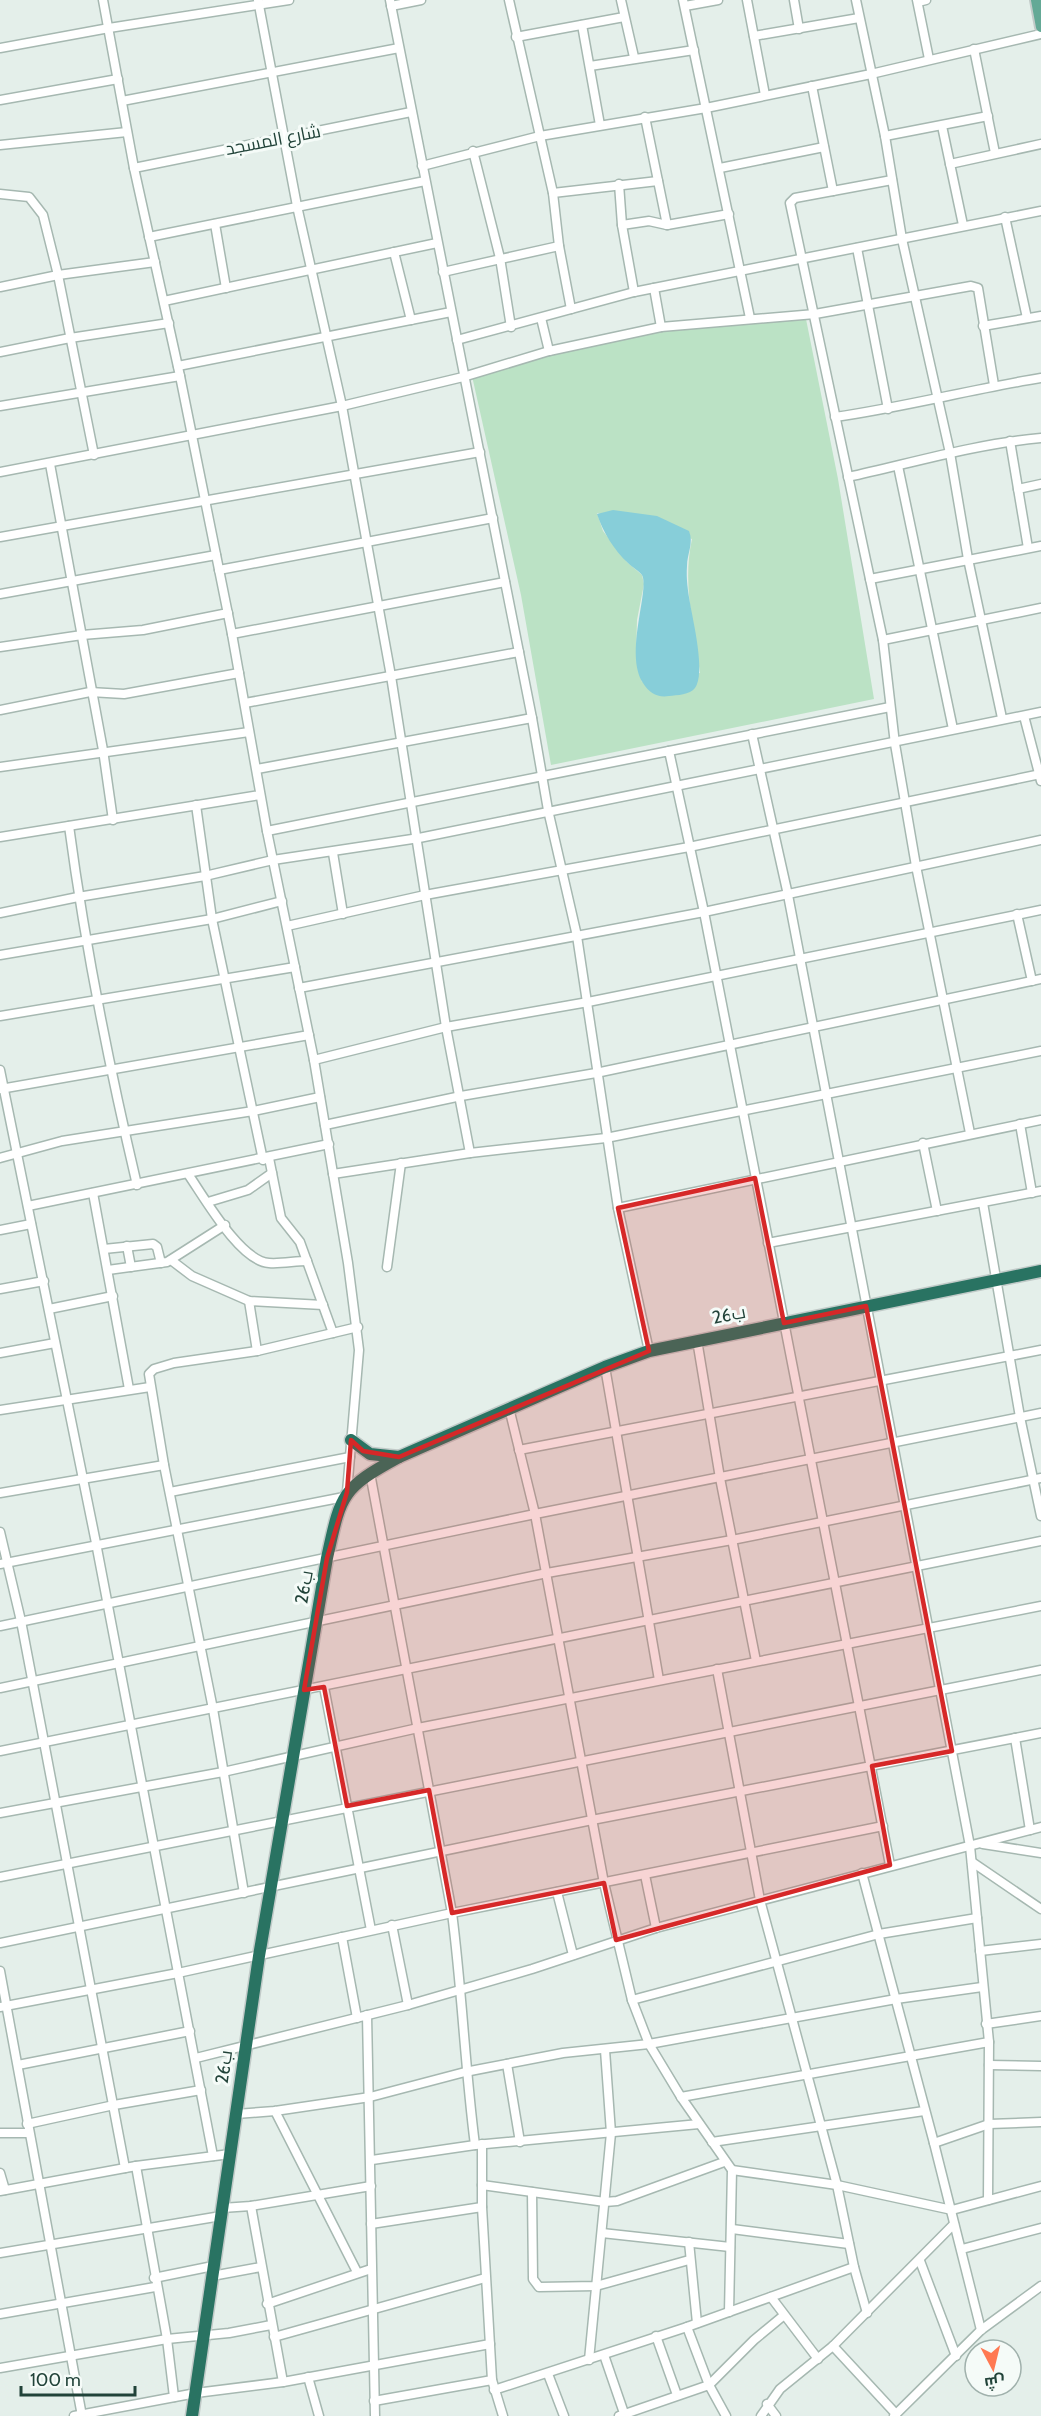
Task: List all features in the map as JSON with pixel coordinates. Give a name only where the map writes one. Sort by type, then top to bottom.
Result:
[{"type":"highway","name":"26ب","points":[[192,2416],[206,2334],[221,2212],[259,1956],[327,1558],[338,1509],[346,1494],[370,1473],[399,1457],[509,1408],[649,1351],[1041,1271]]},
{"type":"highway","points":[[351,1440],[369,1454],[399,1457]]},
{"type":"main road","points":[[1036,0],[1041,27]]},
{"type":"street","points":[[3,1563],[346,1494],[358,1361],[358,1327],[314,1060],[260,795],[228,613],[169,323],[134,168],[103,0]]},
{"type":"street","points":[[0,48],[258,3],[289,0]]},
{"type":"street","points":[[421,0],[390,3],[493,518],[541,776],[577,936],[618,1208],[649,1351]]},
{"type":"street","points":[[509,0],[553,193],[559,246],[571,309]]},
{"type":"street","points":[[621,0],[634,57]]},
{"type":"street","points":[[718,0],[684,3],[742,270],[750,318]]},
{"type":"street","points":[[747,0],[765,95]]},
{"type":"street","points":[[794,0],[799,28]]},
{"type":"street","points":[[856,0],[885,136],[902,238],[950,453],[968,559],[1002,718]]},
{"type":"street","points":[[920,1],[929,59]]},
{"type":"street","points":[[258,3],[297,206],[342,406],[391,675],[418,838],[435,961],[470,1153]]},
{"type":"street","points":[[516,37],[624,17]]},
{"type":"street","points":[[754,36],[860,18]]},
{"type":"street","points":[[582,25],[600,125]]},
{"type":"street","points":[[422,166],[540,136],[706,108],[871,74],[1041,34]]},
{"type":"street","points":[[122,101],[399,48]]},
{"type":"street","points":[[974,49],[995,153]]},
{"type":"street","points":[[590,66],[634,57],[694,50]]},
{"type":"street","points":[[0,100],[118,79]]},
{"type":"street","points":[[812,86],[833,191]]},
{"type":"street","name":"شارع المسجد","points":[[134,168],[411,112]]},
{"type":"street","points":[[885,136],[988,116]]},
{"type":"street","points":[[645,117],[667,225]]},
{"type":"street","points":[[942,126],[963,225]]},
{"type":"street","points":[[0,145],[127,132]]},
{"type":"street","points":[[950,164],[1041,144]]},
{"type":"street","points":[[720,168],[824,147]]},
{"type":"street","points":[[472,152],[500,258],[511,327]]},
{"type":"street","points":[[892,180],[790,200],[883,640],[895,744],[916,866],[970,1133]]},
{"type":"street","points":[[149,237],[424,181]]},
{"type":"street","points":[[553,193],[658,181]]},
{"type":"street","points":[[619,184],[621,225],[634,292]]},
{"type":"street","points":[[0,194],[22,195],[40,208],[58,275],[94,455]]},
{"type":"street","points":[[458,340],[634,292],[1041,211]]},
{"type":"street","points":[[621,225],[649,222],[667,225],[729,214]]},
{"type":"street","points":[[1005,217],[1027,318]]},
{"type":"street","points":[[215,224],[226,288]]},
{"type":"street","points":[[164,301],[437,243]]},
{"type":"street","points":[[443,272],[559,246]]},
{"type":"street","points":[[857,248],[888,410]]},
{"type":"street","points":[[394,252],[411,320]]},
{"type":"street","points":[[0,287],[58,275],[155,262]]},
{"type":"street","points":[[0,472],[342,406],[464,376],[549,351],[661,327],[815,314],[975,286],[978,288],[994,385]]},
{"type":"street","points":[[654,288],[661,327]]},
{"type":"street","points":[[178,366],[451,312]]},
{"type":"street","points":[[983,326],[1041,316]]},
{"type":"street","points":[[541,318],[549,351]]},
{"type":"street","points":[[0,352],[70,338],[169,323]]},
{"type":"street","points":[[0,406],[180,376]]},
{"type":"street","points":[[835,417],[888,410],[994,385],[1041,380]]},
{"type":"street","points":[[848,477],[950,453],[1010,441],[1041,438]]},
{"type":"street","points":[[1010,441],[1028,548]]},
{"type":"street","points":[[0,537],[480,452]]},
{"type":"street","points":[[50,464],[82,635],[90,692],[103,750],[113,820]]},
{"type":"street","points":[[898,466],[953,729]]},
{"type":"street","points":[[1018,489],[1041,484]]},
{"type":"street","points":[[219,570],[493,518]]},
{"type":"street","points":[[870,579],[1041,546]]},
{"type":"street","points":[[0,594],[216,555]]},
{"type":"street","points":[[232,634],[505,582]]},
{"type":"street","points":[[883,640],[1041,610]]},
{"type":"street","points":[[0,647],[82,635],[143,630],[228,613]]},
{"type":"street","points":[[245,703],[519,652]]},
{"type":"street","points":[[0,710],[90,692],[124,694],[239,673]]},
{"type":"street","points":[[267,831],[890,706]]},
{"type":"street","points":[[0,913],[78,897],[205,876],[273,860],[418,838],[548,810],[895,744],[1002,718],[1041,712]]},
{"type":"street","points":[[287,926],[425,896],[689,847],[905,801],[1040,777],[1024,716]]},
{"type":"street","points":[[257,770],[532,718]]},
{"type":"street","points":[[0,767],[103,750],[249,732]]},
{"type":"street","points":[[752,734],[788,895],[970,1846],[989,2042],[988,2200]]},
{"type":"street","points":[[669,751],[704,912],[890,1865]]},
{"type":"street","points":[[0,837],[260,795]]},
{"type":"street","points":[[196,805],[212,919],[253,1111],[272,1173],[281,1218],[300,1242],[333,1332]]},
{"type":"street","points":[[69,826],[78,897],[110,1070],[137,1185]]},
{"type":"street","points":[[299,987],[704,912],[1041,840]]},
{"type":"street","points":[[333,852],[344,914]]},
{"type":"street","points":[[0,954],[212,919],[282,901]]},
{"type":"street","points":[[314,1060],[446,1027],[588,1002],[1041,910]]},
{"type":"street","points":[[325,1125],[461,1096],[596,1073],[728,1043],[943,1002],[1036,980],[1017,914]]},
{"type":"street","points":[[0,1016],[295,967]]},
{"type":"street","points":[[2,1089],[309,1035]]},
{"type":"street","points":[[333,1174],[470,1153],[606,1138],[1041,1051]]},
{"type":"street","points":[[0,1070],[2,1089],[44,1281],[96,1544],[152,1847],[196,2058],[213,2156]]},
{"type":"street","points":[[0,1158],[62,1141],[253,1111],[320,1097]]},
{"type":"street","points":[[618,1208],[1041,1120]]},
{"type":"street","points":[[768,1243],[1036,1192],[1020,1124]]},
{"type":"street","points":[[923,1143],[937,1211]]},
{"type":"street","points":[[28,1206],[266,1159],[328,1144]]},
{"type":"street","points":[[387,1267],[401,1163]]},
{"type":"street","points":[[208,1202],[248,1190],[272,1173]]},
{"type":"street","points":[[188,1174],[239,1245],[259,1261],[268,1264],[307,1261]]},
{"type":"street","points":[[93,1193],[129,1389]]},
{"type":"street","points":[[983,1203],[1020,1418],[1037,1478],[1041,1516]]},
{"type":"street","points":[[0,1230],[31,1224]]},
{"type":"street","points":[[108,1270],[171,1260],[225,1225]]},
{"type":"street","points":[[104,1249],[155,1245],[161,1263]]},
{"type":"street","points":[[127,1246],[131,1267]]},
{"type":"street","points":[[171,1260],[192,1276],[249,1300],[323,1305]]},
{"type":"street","points":[[0,1289],[44,1281]]},
{"type":"street","points":[[49,1310],[112,1296]]},
{"type":"street","points":[[249,1300],[257,1351]]},
{"type":"street","points":[[244,1893],[213,1709],[164,1465],[149,1374],[154,1369],[174,1363],[257,1351],[358,1327]]},
{"type":"street","points":[[697,1340],[720,1478],[756,1661]]},
{"type":"street","points":[[0,1353],[55,1343]]},
{"type":"street","points":[[519,1450],[1041,1350]]},
{"type":"street","points":[[606,1367],[615,1431],[659,1680]]},
{"type":"street","points":[[0,1409],[150,1387]]},
{"type":"street","points":[[509,1408],[536,1514],[604,1883],[632,2000],[649,2044],[724,2162],[732,2170],[837,2185],[952,2210],[1041,2186]]},
{"type":"street","points":[[0,1626],[188,1585],[1041,1413]]},
{"type":"street","points":[[170,1492],[350,1457]]},
{"type":"street","points":[[0,1492],[164,1465]]},
{"type":"street","points":[[370,1473],[452,1913],[465,2072],[478,2144],[482,2185],[492,2380],[503,2416]]},
{"type":"street","points":[[0,1688],[547,1573],[732,1540],[1037,1478]]},
{"type":"street","points":[[0,1532],[3,1563],[21,1621],[125,2168]]},
{"type":"street","points":[[0,1751],[1041,1541]]},
{"type":"street","points":[[0,1813],[224,1772],[418,1728],[1041,1606]]},
{"type":"street","points":[[717,1669],[760,1900],[789,2018],[807,2073],[837,2185],[854,2266],[867,2313]]},
{"type":"street","points":[[0,1877],[859,1704],[1041,1670]]},
{"type":"street","points":[[324,1686],[371,1930]]},
{"type":"street","points":[[0,1943],[592,1820],[1041,1733]]},
{"type":"street","points":[[1015,1738],[1030,1830]]},
{"type":"street","points":[[3,2006],[178,1973],[392,1925],[883,1826]]},
{"type":"street","points":[[196,2058],[408,2004],[656,1928],[1041,1827]]},
{"type":"street","points":[[980,1843],[1041,1853]]},
{"type":"street","points":[[972,1862],[1041,1909]]},
{"type":"street","points":[[862,1873],[952,2210],[981,2330]]},
{"type":"street","points":[[645,1875],[656,1928]]},
{"type":"street","points":[[557,1892],[573,1955]]},
{"type":"street","points":[[632,2000],[879,1934],[977,1918]]},
{"type":"street","points":[[392,1925],[408,2004]]},
{"type":"street","points":[[342,1937],[357,2018]]},
{"type":"street","points":[[980,1951],[1041,1944]]},
{"type":"street","points":[[0,1971],[3,2006],[18,2066],[71,2355],[79,2416],[196,2392],[283,2382],[490,2344]]},
{"type":"street","points":[[236,2114],[275,2111],[370,2097],[465,2072],[564,2053],[649,2044],[896,1999],[982,1987]]},
{"type":"street","points":[[367,2015],[372,2160],[371,2269],[375,2416]]},
{"type":"street","points":[[986,2024],[1041,2016]]},
{"type":"street","points":[[18,2066],[102,2047],[190,2031]]},
{"type":"street","points":[[681,2097],[911,2054],[989,2042]]},
{"type":"street","points":[[589,2360],[611,2133],[605,2050]]},
{"type":"street","points":[[507,2064],[520,2142]]},
{"type":"street","points":[[989,2065],[1041,2066]]},
{"type":"street","points":[[0,2133],[28,2128],[114,2105],[201,2090]]},
{"type":"street","points":[[275,2111],[357,2272]]},
{"type":"street","points":[[712,2142],[924,2111]]},
{"type":"street","points":[[934,2143],[988,2124],[1041,2122]]},
{"type":"street","points":[[372,2160],[478,2144],[699,2124]]},
{"type":"street","points":[[0,2172],[3,2191],[136,2166],[230,2154]]},
{"type":"street","points":[[482,2185],[605,2202],[632,2198],[724,2162]]},
{"type":"street","points":[[136,2166],[155,2283],[167,2339],[174,2397]]},
{"type":"street","points":[[729,2312],[732,2170]]},
{"type":"street","points":[[0,2253],[146,2228],[250,2206],[371,2186]]},
{"type":"street","points":[[532,2192],[536,2283],[539,2287],[596,2286],[689,2259]]},
{"type":"street","points":[[250,2206],[283,2382]]},
{"type":"street","points":[[371,2223],[482,2207]]},
{"type":"street","points":[[761,2416],[767,2404],[780,2389],[833,2346],[920,2261],[954,2224]]},
{"type":"street","points":[[962,2249],[1041,2228]]},
{"type":"street","points":[[732,2229],[849,2244]]},
{"type":"street","points":[[602,2233],[730,2247]]},
{"type":"street","points":[[689,2242],[696,2323]]},
{"type":"street","points":[[920,2261],[956,2356]]},
{"type":"street","points":[[494,2390],[687,2327],[854,2266]]},
{"type":"street","points":[[0,2314],[213,2271],[261,2267]]},
{"type":"street","points":[[267,2304],[371,2269]]},
{"type":"street","points":[[274,2337],[485,2278]]},
{"type":"street","points":[[833,2346],[895,2415],[981,2330],[1041,2286]]},
{"type":"street","points":[[771,2297],[783,2316],[818,2359]]},
{"type":"street","points":[[604,2355],[623,2415],[709,2385],[783,2316]]},
{"type":"street","points":[[0,2368],[167,2339],[271,2325]]},
{"type":"street","points":[[687,2327],[709,2385],[726,2416]]},
{"type":"street","points":[[656,2336],[677,2395]]},
{"type":"street","points":[[548,2374],[564,2416]]},
{"type":"street","points":[[308,2377],[319,2416]]},
{"type":"street","points":[[374,2401],[492,2380]]},
{"type":"street","points":[[767,2404],[776,2416]]},
{"type":"highlighted area","points":[[755,1178],[784,1323],[866,1306],[952,1751],[872,1766],[890,1865],[616,1940],[604,1883],[452,1913],[429,1790],[347,1806],[324,1687],[304,1690],[327,1558],[347,1492],[351,1440],[363,1451],[399,1457],[649,1351],[618,1208]]},
{"type":"green space","points":[[806,319],[838,479],[874,699],[551,765],[521,595],[472,376],[560,353],[681,328]],"holes":[[[597,513],[692,539],[688,573],[692,623],[700,673],[642,682],[636,656],[637,620],[644,584],[642,575],[627,562],[603,531]]]},
{"type":"water","points":[[613,510],[657,516],[689,531],[691,540],[687,580],[699,660],[698,681],[690,692],[661,696],[648,690],[643,683],[638,670],[636,640],[644,583],[642,575],[614,547],[599,521],[597,514]]}]
